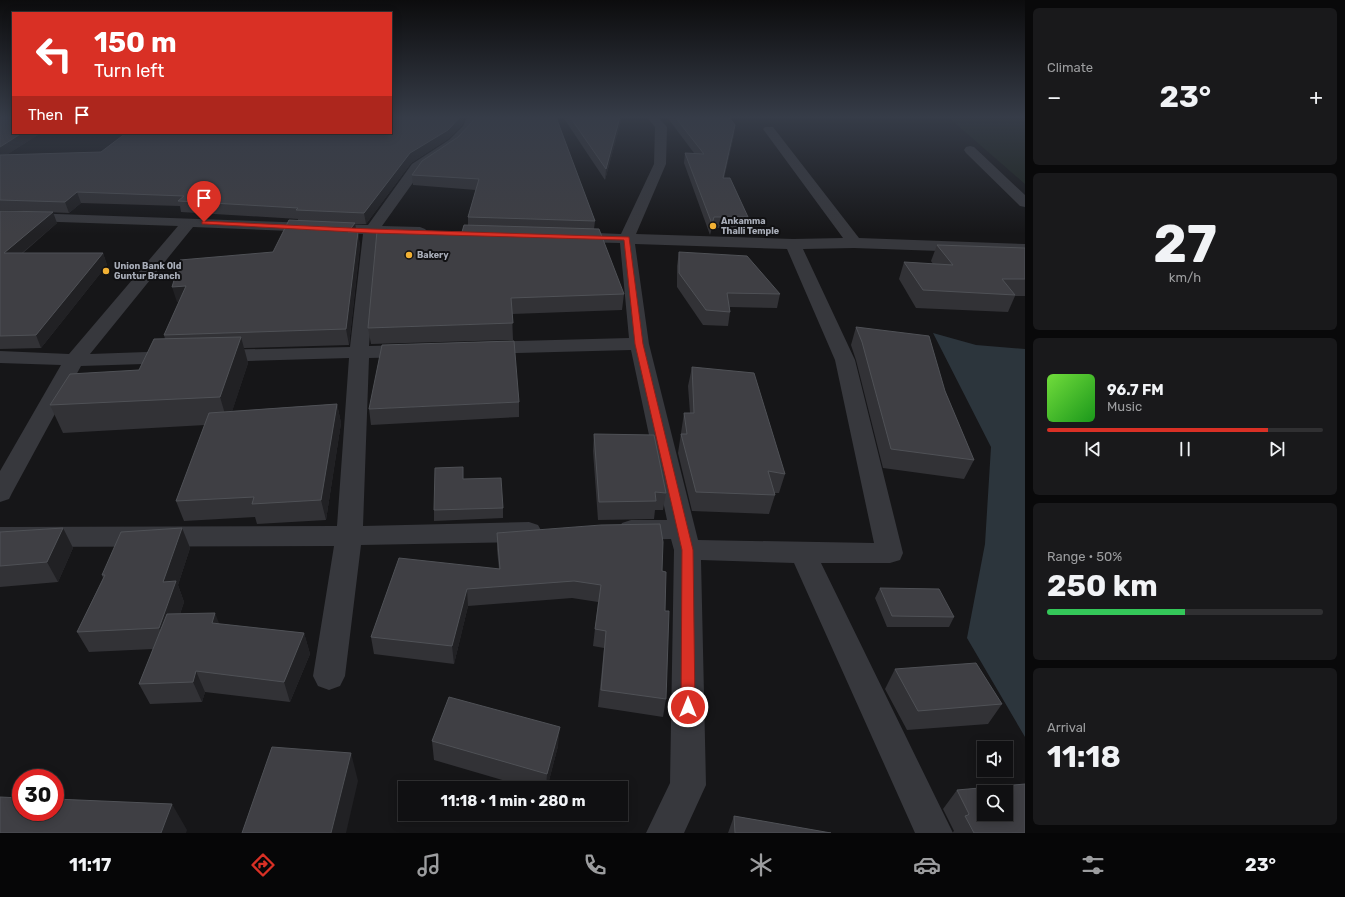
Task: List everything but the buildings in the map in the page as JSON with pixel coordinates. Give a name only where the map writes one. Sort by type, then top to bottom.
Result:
[{"type":"street","points":[[329,676],[349,536],[359,352],[371,231],[417,167],[434,156]]},
{"type":"street","points":[[660,156],[660,164],[627,238],[639,344],[685,539],[688,785],[665,833]]},
{"type":"street","points":[[789,156],[854,243]]},
{"type":"street","points":[[976,156],[1025,202]]},
{"type":"street","points":[[0,216],[189,222],[371,231],[433,232]]},
{"type":"street","points":[[0,494],[74,360],[189,222]]},
{"type":"street","points":[[557,236],[793,244],[854,243],[1025,249]]},
{"type":"street","points":[[611,530],[803,554],[890,553],[845,360],[793,244]]},
{"type":"street","points":[[468,349],[639,344]]},
{"type":"street","points":[[0,357],[74,360],[429,350]]},
{"type":"street","points":[[0,537],[349,536],[555,532]]},
{"type":"street","points":[[803,554],[934,833]]},
{"type":"shaded area","points":[[993,156],[1025,156],[1025,184]]},
{"type":"shaded area","points":[[933,333],[976,345],[1025,349],[1025,737],[967,638],[985,544],[991,447]]},
{"type":"place","name":"Ankamma Thalli Temple","points":[[713,226]]},
{"type":"place","name":"Bakery","points":[[409,255]]},
{"type":"place","name":"Union Bank Old Guntur Branch","points":[[106,271]]},
{"type":"route","points":[[204,222],[371,231],[627,238],[639,344],[687,550],[688,707]]}]
